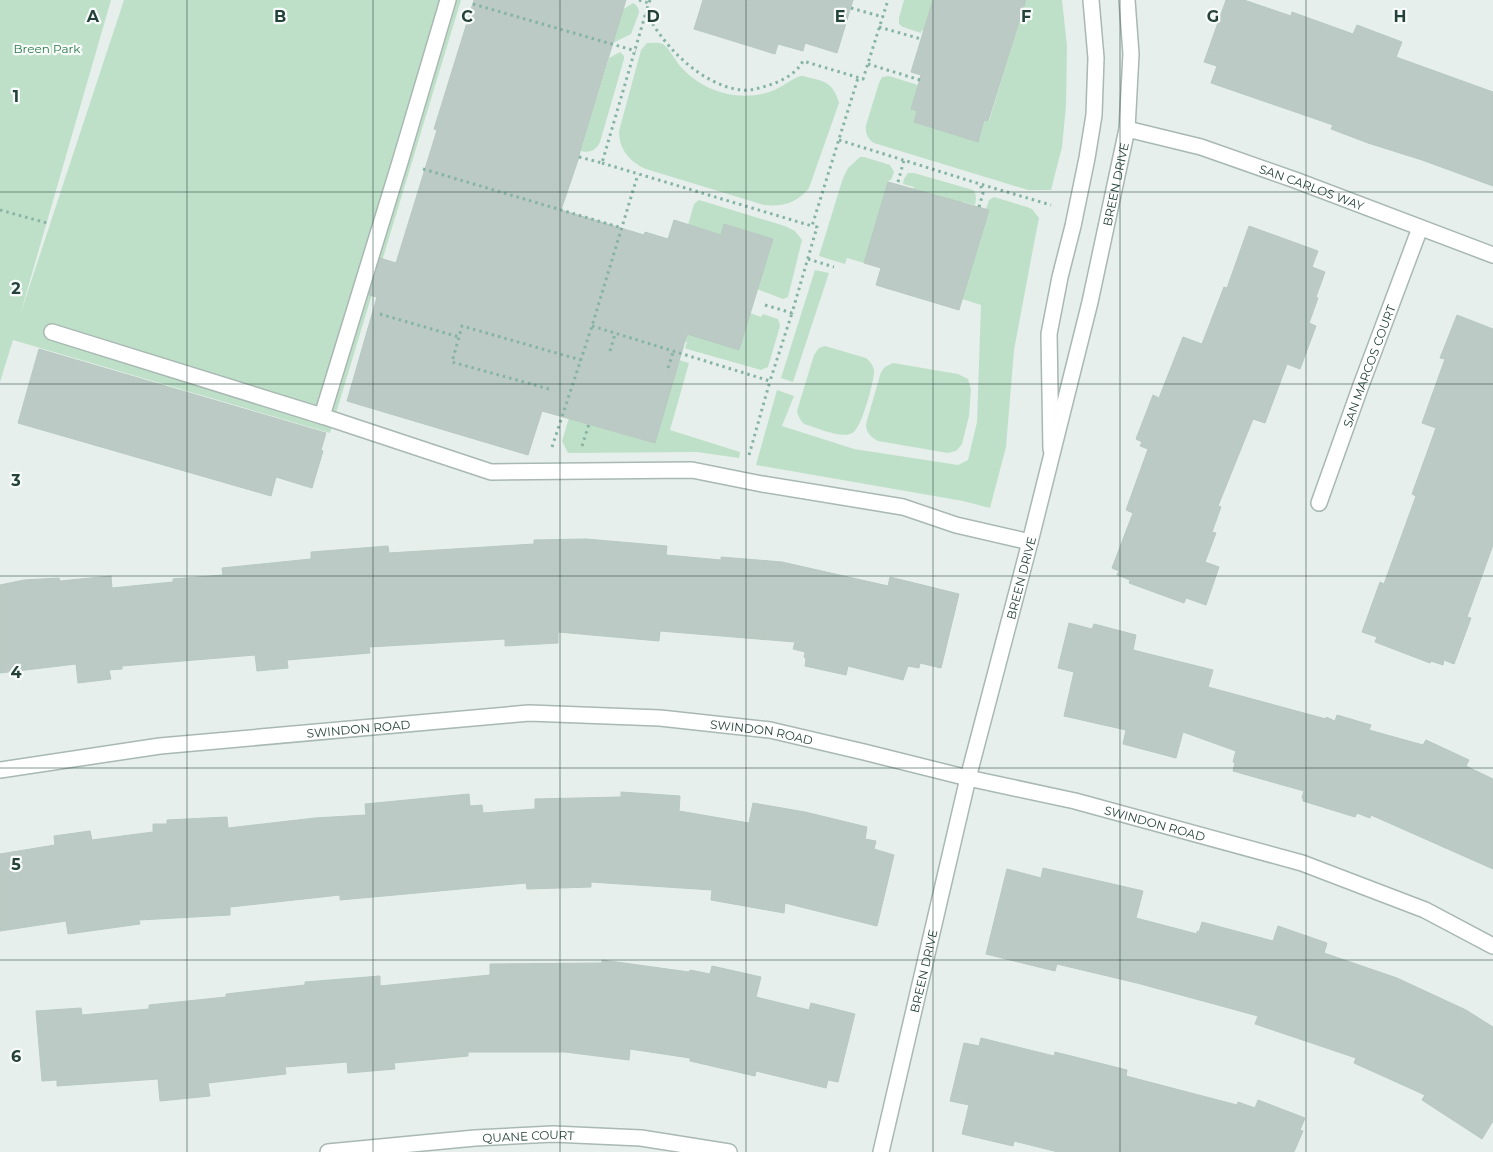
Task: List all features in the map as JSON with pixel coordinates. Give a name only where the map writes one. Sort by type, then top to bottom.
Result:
[{"type":"street","points":[[322,416],[448,0]]},
{"type":"street","points":[[1051,458],[1049,334],[1079,197],[1094,115],[1096,58],[1092,0]]},
{"type":"street","name":"BREEN DRIVE","points":[[881,1152],[968,778],[1090,302],[1127,128],[1131,54],[1127,0]]},
{"type":"street","name":"SAN CARLOS WAY","points":[[1127,128],[1201,147],[1295,180],[1493,255]]},
{"type":"street","name":"SAN MARCOS COURT","points":[[1320,503],[1360,388],[1420,228]]},
{"type":"street","points":[[52,332],[322,416],[491,472],[692,470],[903,508],[956,525],[1030,542]]},
{"type":"street","name":"SWINDON ROAD","points":[[0,770],[160,746],[529,713],[660,718],[770,730],[968,778],[1075,801],[1302,863],[1425,910],[1493,946]]},
{"type":"street","name":"QUANE COURT","points":[[328,1152],[475,1138],[553,1134],[641,1138],[729,1152]]},
{"type":"path","points":[[602,163],[650,2],[639,0]]},
{"type":"path","points":[[646,12],[664,39],[690,67],[709,80],[724,86],[743,90],[758,89],[774,84],[798,69],[802,61],[863,79],[888,0]]},
{"type":"path","points":[[467,3],[636,51]]},
{"type":"path","points":[[851,8],[882,17]]},
{"type":"path","points":[[879,27],[921,39]]},
{"type":"path","points":[[868,64],[920,80]]},
{"type":"path","points":[[812,226],[858,78]]},
{"type":"path","points":[[839,140],[1056,206]]},
{"type":"path","points":[[579,157],[817,227],[742,480]]},
{"type":"path","points":[[898,182],[904,160]]},
{"type":"path","points":[[400,162],[622,228]]},
{"type":"path","points":[[544,471],[592,326],[638,174]]},
{"type":"path","points":[[979,207],[983,193],[980,184]]},
{"type":"path","points":[[0,210],[47,223]]},
{"type":"path","points":[[808,260],[834,267]]},
{"type":"path","points":[[765,305],[792,313]]},
{"type":"path","points":[[356,307],[459,337]]},
{"type":"path","points":[[549,389],[452,362],[462,326],[581,360]]},
{"type":"path","points":[[592,326],[770,381]]},
{"type":"path","points":[[610,351],[615,334]]},
{"type":"path","points":[[668,368],[673,352]]},
{"type":"green space","name":"Breen Park","points":[[0,0],[111,0],[20,315],[124,0],[461,0],[330,433],[13,340],[0,382]]},
{"type":"green space","points":[[591,0],[622,10],[633,3],[636,5],[639,13],[631,34],[613,43]]},
{"type":"green space","points":[[904,0],[933,0],[924,31],[922,30],[921,33],[899,24]]},
{"type":"green space","points":[[1026,0],[1062,0],[1067,46],[1066,106],[1062,147],[1051,190],[1028,190],[874,143],[870,140],[866,125],[879,83],[882,77],[889,76],[918,85],[911,109],[917,111],[914,122],[978,142],[984,120],[989,121]]},
{"type":"green space","points":[[647,43],[663,44],[690,76],[710,88],[732,95],[743,96],[766,93],[800,76],[822,81],[830,86],[834,90],[839,103],[809,188],[800,197],[789,203],[764,205],[646,169],[630,159],[623,150],[619,131],[641,50]]},
{"type":"green space","points":[[620,52],[624,59],[600,142],[592,151],[580,151],[609,58]]},
{"type":"green space","points":[[860,157],[890,165],[894,172],[891,180],[889,180],[864,263],[847,258],[845,264],[819,256],[843,178],[848,168]]},
{"type":"green space","points":[[908,173],[914,173],[973,190],[976,195],[975,205],[963,202],[960,210],[911,196],[914,187],[903,184]]},
{"type":"green space","points":[[994,197],[1032,209],[1039,218],[1014,350],[1006,447],[990,508],[963,501],[756,465],[777,390],[794,396],[782,426],[854,449],[958,465],[968,460],[977,422],[981,305],[962,299],[989,210],[986,209],[989,200]]},
{"type":"green space","points":[[699,200],[785,226],[795,231],[802,240],[788,297],[783,299],[757,289],[721,235],[688,225],[694,204]]},
{"type":"green space","points":[[815,270],[829,273],[793,382],[781,378]]},
{"type":"green space","points":[[606,301],[739,350],[750,313],[761,317],[763,314],[778,319],[780,326],[768,367],[761,370],[687,349],[685,348],[687,342],[609,318]]},
{"type":"green space","points":[[591,345],[581,422],[655,443],[679,360],[689,363],[670,430],[740,452],[739,458],[697,452],[568,453],[562,441]]},
{"type":"green space","points":[[825,346],[866,358],[874,368],[873,382],[863,416],[856,429],[850,434],[840,435],[804,424],[797,413],[814,355],[819,348]]},
{"type":"green space","points":[[893,363],[958,374],[968,379],[971,389],[969,416],[962,444],[956,451],[948,453],[878,441],[869,434],[866,424],[881,372],[885,367]]},
{"type":"building","points":[[474,0],[626,0],[579,157],[561,210],[644,235],[645,232],[668,239],[674,220],[721,235],[724,224],[773,239],[739,350],[687,334],[655,443],[542,411],[528,455],[347,401],[377,297],[369,295],[380,258],[396,263],[437,130],[434,129]]},
{"type":"building","points":[[703,0],[853,0],[837,53],[805,43],[803,51],[778,44],[775,54],[694,29]]},
{"type":"building","points":[[933,0],[1026,0],[988,121],[984,120],[978,142],[914,122],[917,111],[911,109],[921,75],[911,72]]},
{"type":"building","points":[[1226,0],[1244,0],[1291,16],[1292,12],[1353,34],[1357,25],[1402,42],[1396,57],[1493,92],[1493,186],[1368,143],[1331,129],[1333,125],[1211,83],[1217,66],[1204,62]]},
{"type":"building","points":[[888,182],[989,210],[959,310],[876,285],[881,268],[864,263]]},
{"type":"building","points":[[1249,226],[1318,251],[1312,267],[1325,272],[1309,323],[1316,326],[1300,369],[1287,364],[1265,423],[1253,419],[1218,506],[1221,507],[1212,532],[1216,533],[1205,562],[1219,567],[1206,605],[1186,598],[1184,603],[1129,583],[1130,580],[1117,575],[1119,571],[1112,568],[1133,513],[1126,510],[1148,449],[1140,446],[1142,442],[1136,439],[1153,395],[1159,398],[1183,337],[1202,344],[1224,287],[1227,288]]},
{"type":"building","points":[[1457,315],[1493,329],[1493,545],[1467,617],[1471,618],[1454,664],[1444,660],[1443,665],[1431,661],[1430,663],[1375,642],[1377,637],[1362,632],[1380,582],[1384,584],[1416,496],[1412,494],[1436,428],[1422,423],[1445,359],[1440,358]]},
{"type":"building","points":[[39,349],[326,433],[321,450],[323,451],[312,488],[276,477],[271,496],[18,423]]},
{"type":"building","points":[[586,539],[667,546],[666,555],[721,560],[721,557],[782,562],[888,586],[890,577],[959,594],[941,668],[920,663],[919,668],[908,666],[903,680],[848,666],[846,675],[805,666],[805,652],[793,649],[795,642],[660,631],[659,641],[558,632],[558,643],[505,646],[505,639],[369,647],[370,653],[287,660],[288,668],[257,671],[255,655],[122,666],[122,669],[109,670],[111,679],[78,683],[76,664],[0,673],[0,585],[24,580],[59,578],[60,581],[111,576],[112,588],[173,582],[173,579],[223,575],[222,568],[311,559],[311,552],[388,546],[389,553],[534,544],[534,540]]},
{"type":"building","points":[[1069,623],[1092,629],[1094,624],[1136,635],[1133,650],[1213,670],[1208,687],[1326,719],[1326,717],[1335,721],[1337,715],[1371,725],[1369,730],[1423,745],[1426,740],[1469,760],[1466,766],[1493,779],[1493,869],[1371,815],[1370,818],[1357,813],[1355,817],[1303,801],[1304,791],[1233,771],[1236,751],[1183,732],[1176,758],[1123,744],[1126,730],[1064,716],[1074,672],[1058,668]]},
{"type":"building","points":[[621,792],[680,796],[679,811],[749,823],[753,803],[805,812],[867,827],[865,839],[876,841],[874,849],[894,855],[877,926],[785,903],[784,913],[711,900],[712,890],[591,882],[591,887],[527,889],[526,883],[340,900],[340,895],[230,907],[230,915],[139,920],[140,924],[68,934],[66,921],[0,931],[0,854],[55,845],[54,836],[90,831],[92,840],[153,832],[153,824],[167,824],[167,820],[227,817],[228,828],[315,818],[366,815],[365,804],[469,794],[470,806],[482,805],[483,813],[535,809],[535,799],[621,797]]},
{"type":"building","points":[[1043,868],[1143,891],[1136,918],[1197,934],[1202,922],[1273,941],[1278,926],[1327,943],[1324,953],[1397,978],[1466,1010],[1493,1027],[1493,1121],[1482,1139],[1422,1100],[1425,1095],[1354,1063],[1356,1058],[1255,1024],[1258,1016],[1137,983],[1057,964],[1055,971],[986,954],[1007,869],[1041,878]]},
{"type":"building","points":[[602,960],[710,974],[712,966],[761,977],[756,997],[809,1010],[811,1003],[855,1014],[838,1082],[828,1080],[826,1088],[756,1071],[755,1076],[690,1061],[690,1058],[630,1049],[629,1060],[565,1052],[468,1052],[468,1056],[394,1063],[395,1069],[348,1073],[347,1062],[285,1067],[286,1074],[208,1083],[210,1096],[160,1101],[158,1079],[57,1086],[57,1080],[42,1081],[36,1011],[81,1008],[82,1015],[149,1009],[149,1005],[226,997],[226,994],[305,985],[305,982],[380,976],[380,986],[490,975],[490,964],[602,963]]},
{"type":"building","points":[[981,1038],[1054,1056],[1055,1052],[1127,1070],[1126,1076],[1237,1105],[1238,1102],[1255,1108],[1258,1100],[1305,1118],[1300,1130],[1303,1131],[1294,1152],[1058,1152],[1014,1141],[1013,1146],[962,1134],[969,1105],[950,1101],[964,1043],[979,1046]]}]
